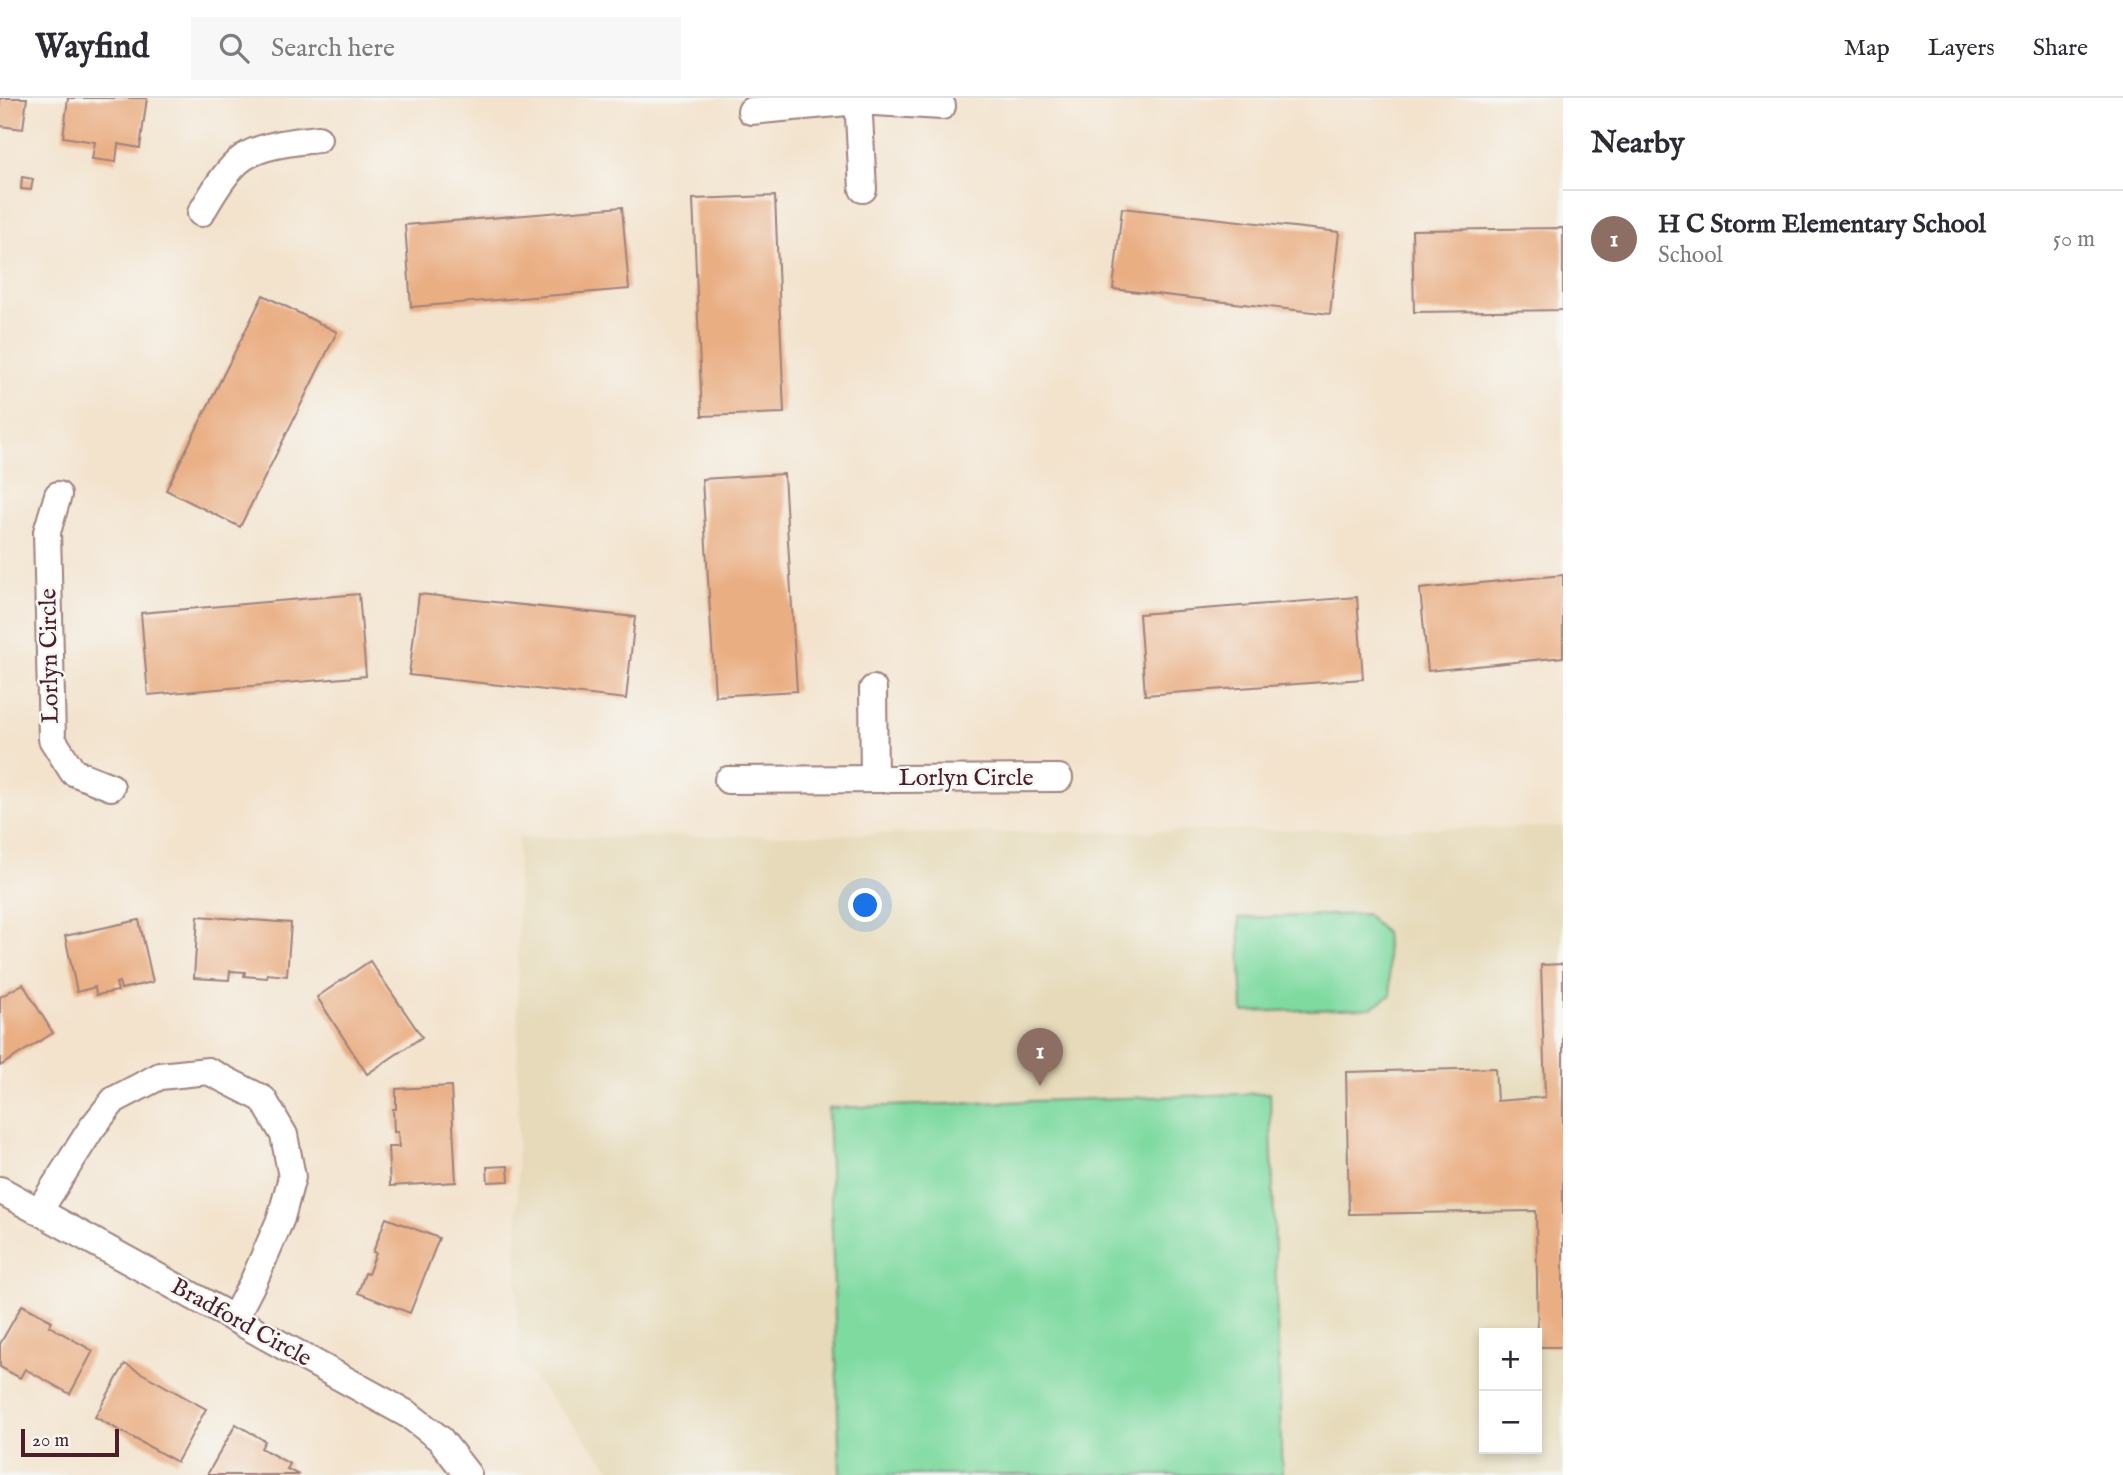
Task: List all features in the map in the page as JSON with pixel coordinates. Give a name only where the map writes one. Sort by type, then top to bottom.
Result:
[{"type":"street","points":[[858,99],[863,188]]},
{"type":"street","points":[[751,111],[858,99],[943,106]]},
{"type":"street","points":[[201,213],[218,185],[244,157],[282,143],[318,139]]},
{"type":"street","name":"Lorlyn Circle","points":[[58,495],[47,532],[52,739],[73,772],[111,787]]},
{"type":"street","name":"Lorlyn Circle","points":[[873,689],[874,778]]},
{"type":"street","name":"Lorlyn Circle","points":[[728,780],[1059,778]]},
{"type":"street","points":[[39,1211],[91,1129],[114,1100],[160,1076],[208,1071],[262,1099],[284,1135],[292,1177],[281,1218],[254,1280],[233,1319]]},
{"type":"street","name":"Bradford Circle","points":[[0,1189],[409,1415],[440,1439],[468,1475]]},
{"type":"shaded area","points":[[1563,827],[1563,1475],[616,1475],[517,1359],[518,838]]},
{"type":"green space","points":[[1366,914],[1385,933],[1391,995],[1371,1008],[1243,1012],[1239,918]]},
{"type":"green space","points":[[1270,1093],[1282,1475],[840,1475],[828,1108]]},
{"type":"building","points":[[0,98],[27,98],[23,129],[0,126]]},
{"type":"building","points":[[68,98],[147,98],[140,148],[118,144],[116,162],[92,159],[95,142],[63,137]]},
{"type":"building","points":[[22,177],[33,179],[31,190],[21,189]]},
{"type":"building","points":[[775,196],[784,413],[702,416],[693,199]]},
{"type":"building","points":[[622,207],[629,289],[411,307],[405,225]]},
{"type":"building","points":[[1122,208],[1339,232],[1330,314],[1113,289]]},
{"type":"building","points":[[1563,228],[1563,310],[1414,312],[1412,230]]},
{"type":"building","points":[[263,295],[337,332],[240,527],[166,490]]},
{"type":"building","points":[[784,474],[797,691],[715,696],[702,479]]},
{"type":"building","points":[[1563,575],[1563,657],[1428,671],[1420,589]]},
{"type":"building","points":[[359,594],[366,676],[148,695],[141,613]]},
{"type":"building","points":[[419,594],[635,617],[626,699],[409,675]]},
{"type":"building","points":[[1357,597],[1363,679],[1145,695],[1139,614]]},
{"type":"building","points":[[198,916],[291,923],[287,976],[244,976],[245,972],[230,971],[229,980],[194,978]]},
{"type":"building","points":[[139,920],[153,982],[121,989],[119,982],[116,983],[118,991],[96,995],[95,987],[77,992],[65,936]]},
{"type":"building","points":[[370,961],[422,1037],[367,1074],[317,997]]},
{"type":"building","points":[[1563,964],[1563,1347],[1542,1347],[1542,1328],[1538,1328],[1536,1211],[1349,1214],[1346,1072],[1495,1068],[1497,1101],[1545,1097],[1541,965]]},
{"type":"building","points":[[23,984],[53,1033],[0,1066],[0,997]]},
{"type":"building","points":[[451,1086],[456,1182],[390,1186],[388,1147],[399,1147],[398,1132],[394,1132],[396,1089]]},
{"type":"building","points":[[508,1166],[509,1181],[488,1182],[487,1167]]},
{"type":"building","points":[[386,1218],[439,1238],[410,1313],[358,1293],[376,1253],[373,1252]]},
{"type":"building","points":[[22,1305],[52,1321],[49,1326],[93,1351],[70,1394],[25,1369],[20,1378],[0,1367],[0,1344]]},
{"type":"building","points":[[125,1364],[206,1409],[177,1462],[95,1417]]},
{"type":"building","points":[[236,1424],[265,1441],[261,1448],[290,1464],[287,1469],[299,1475],[207,1475]]},
{"type":"place","name":"H C Storm Elementary School","points":[[1040,1086]]}]
